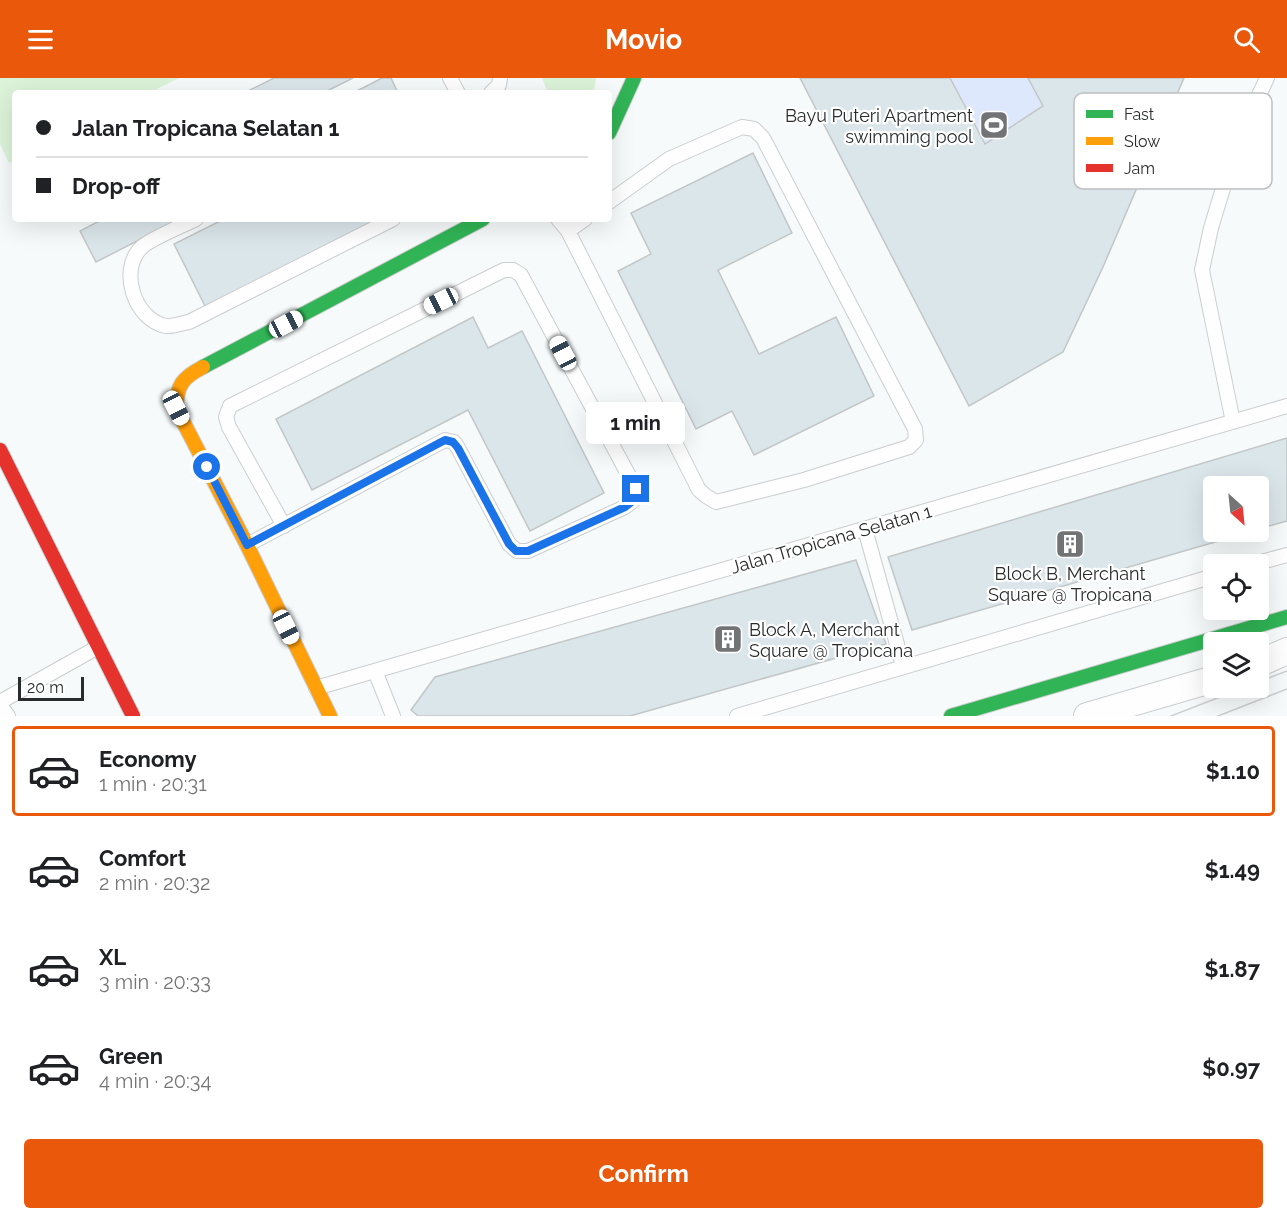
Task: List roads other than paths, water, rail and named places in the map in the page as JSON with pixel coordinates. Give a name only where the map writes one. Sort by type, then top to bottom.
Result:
[{"type":"street","points":[[612,126],[634,78]]},
{"type":"street","points":[[330,716],[247,545],[176,408],[177,389],[190,374],[477,222]]},
{"type":"street","points":[[0,450],[133,716]]},
{"type":"street","points":[[951,716],[1287,617]]},
{"type":"street","points":[[1269,659],[1287,651]]},
{"type":"street","points":[[1087,716],[1203,682]]},
{"type":"lane","points":[[1260,93],[1267,78]]},
{"type":"lane","points":[[560,222],[568,231],[699,490],[706,496],[716,502],[804,480],[909,447],[916,440],[915,429],[899,398],[763,138],[754,129],[742,127],[669,159],[612,200]]},
{"type":"lane","points":[[1223,189],[1202,270],[1233,422]]},
{"type":"lane","points":[[190,222],[142,247],[132,263],[130,281],[136,301],[148,317],[167,326],[189,322],[387,222]]},
{"type":"lane","points":[[568,231],[581,222]]},
{"type":"lane","points":[[247,545],[284,526],[445,440],[453,442],[458,448],[509,544],[516,551],[528,551],[625,507],[634,500],[636,489],[520,275],[513,270],[504,270],[230,406],[226,417],[230,427],[284,526]]},
{"type":"lane","name":"Jalan Tropicana Selatan 1","points":[[316,688],[1287,406]]},
{"type":"lane","points":[[865,529],[903,666]]},
{"type":"lane","points":[[1269,560],[1287,555]]},
{"type":"lane","points":[[737,716],[1203,579]]},
{"type":"lane","points":[[8,716],[0,704],[99,647]]},
{"type":"lane","points":[[375,671],[393,716]]},
{"type":"water","name":"Bayu Puteri Apartment swimming pool","points":[[950,78],[1028,78],[1043,106],[985,144]]},
{"type":"tram line","points":[[1269,678],[1287,671]]},
{"type":"tram line","points":[[1218,716],[1287,689]]},
{"type":"tram line","points":[[1171,716],[1218,698]]},
{"type":"place","name":"Bayu Puteri Apartment swimming pool","points":[[994,125]]},
{"type":"place","name":"Block B, Merchant Square @ Tropicana","points":[[1070,544]]},
{"type":"place","name":"Block A, Merchant Square @ Tropicana","points":[[728,639]]}]
